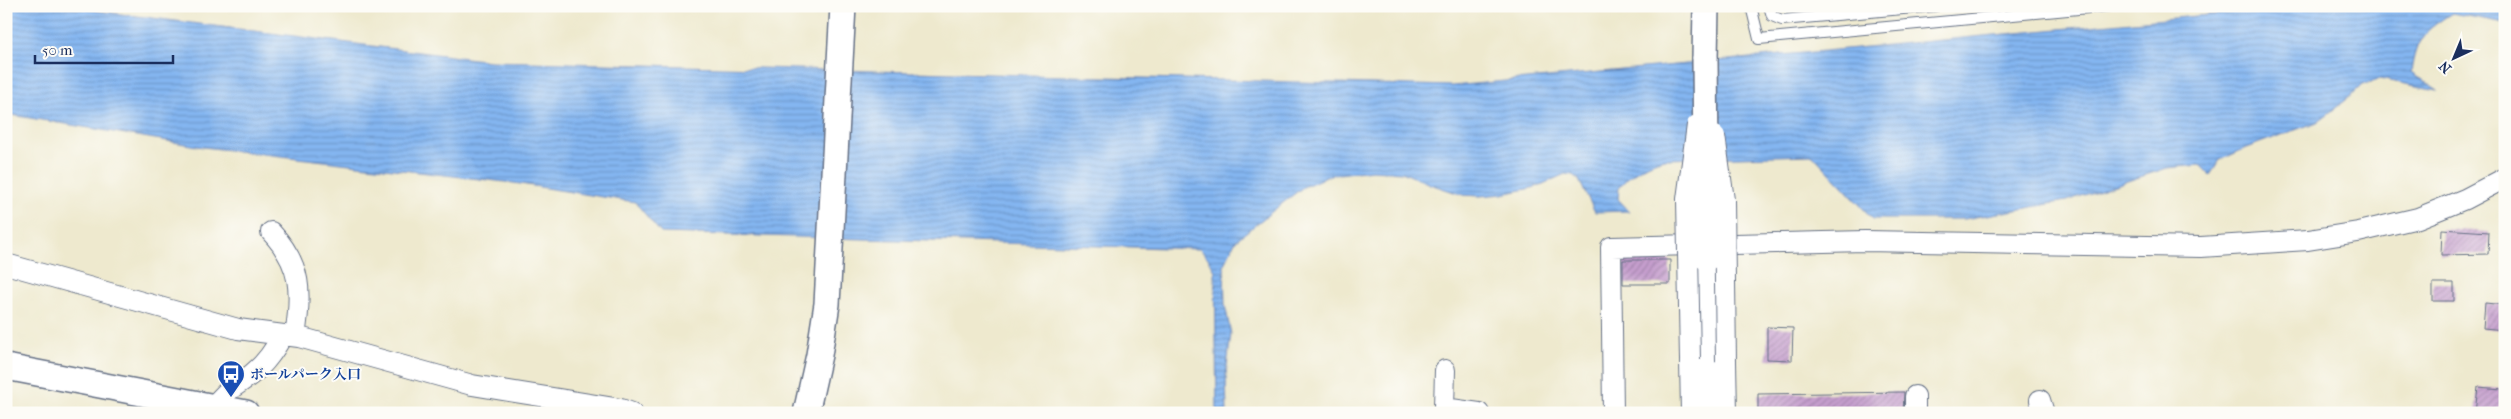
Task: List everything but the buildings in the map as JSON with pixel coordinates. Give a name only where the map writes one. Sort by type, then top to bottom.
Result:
[{"type":"street","points":[[806,413],[822,336],[831,240],[843,6]]},
{"type":"street","points":[[1706,6],[1705,60],[1710,413]]},
{"type":"street","points":[[1691,413],[1688,198],[1705,60]]},
{"type":"street","points":[[1705,60],[1724,200],[1727,413]]},
{"type":"street","points":[[1613,413],[1611,248],[1866,241],[2201,247],[2308,240],[2358,232],[2418,218],[2465,199],[2505,178]]},
{"type":"street","points":[[206,408],[221,394],[236,386],[268,359],[288,335],[300,294],[289,254],[270,232]]},
{"type":"street","points":[[6,264],[190,318],[238,330],[288,335],[472,385],[621,409],[632,413]]},
{"type":"street","points":[[6,367],[206,408],[246,413]]},
{"type":"street","points":[[1444,370],[1442,411],[1479,413]]},
{"type":"lane","points":[[1751,6],[1759,39],[2110,6]]},
{"type":"lane","points":[[1768,6],[1772,16],[1782,20],[1936,6]]},
{"type":"water","points":[[6,6],[58,6],[490,61],[1452,86],[2303,6],[2505,6],[2505,23],[2452,13],[2434,25],[2423,36],[2413,60],[2411,72],[2438,90],[2379,79],[2362,85],[2317,122],[2246,148],[2220,160],[2210,175],[2200,165],[2167,168],[2066,201],[1964,219],[1873,219],[1813,155],[1663,159],[1639,170],[1619,187],[1618,199],[1629,211],[1595,212],[1579,180],[1573,175],[1565,174],[1536,187],[1502,194],[1480,196],[1463,195],[1402,172],[1372,170],[1330,175],[1303,187],[1236,240],[1224,264],[1225,305],[1231,334],[1226,374],[1227,413],[1217,413],[1215,271],[1208,258],[1200,249],[661,233],[635,202],[514,183],[203,147],[6,114]]},
{"type":"place","name":"ボールパーク入口","points":[[231,398]]}]
